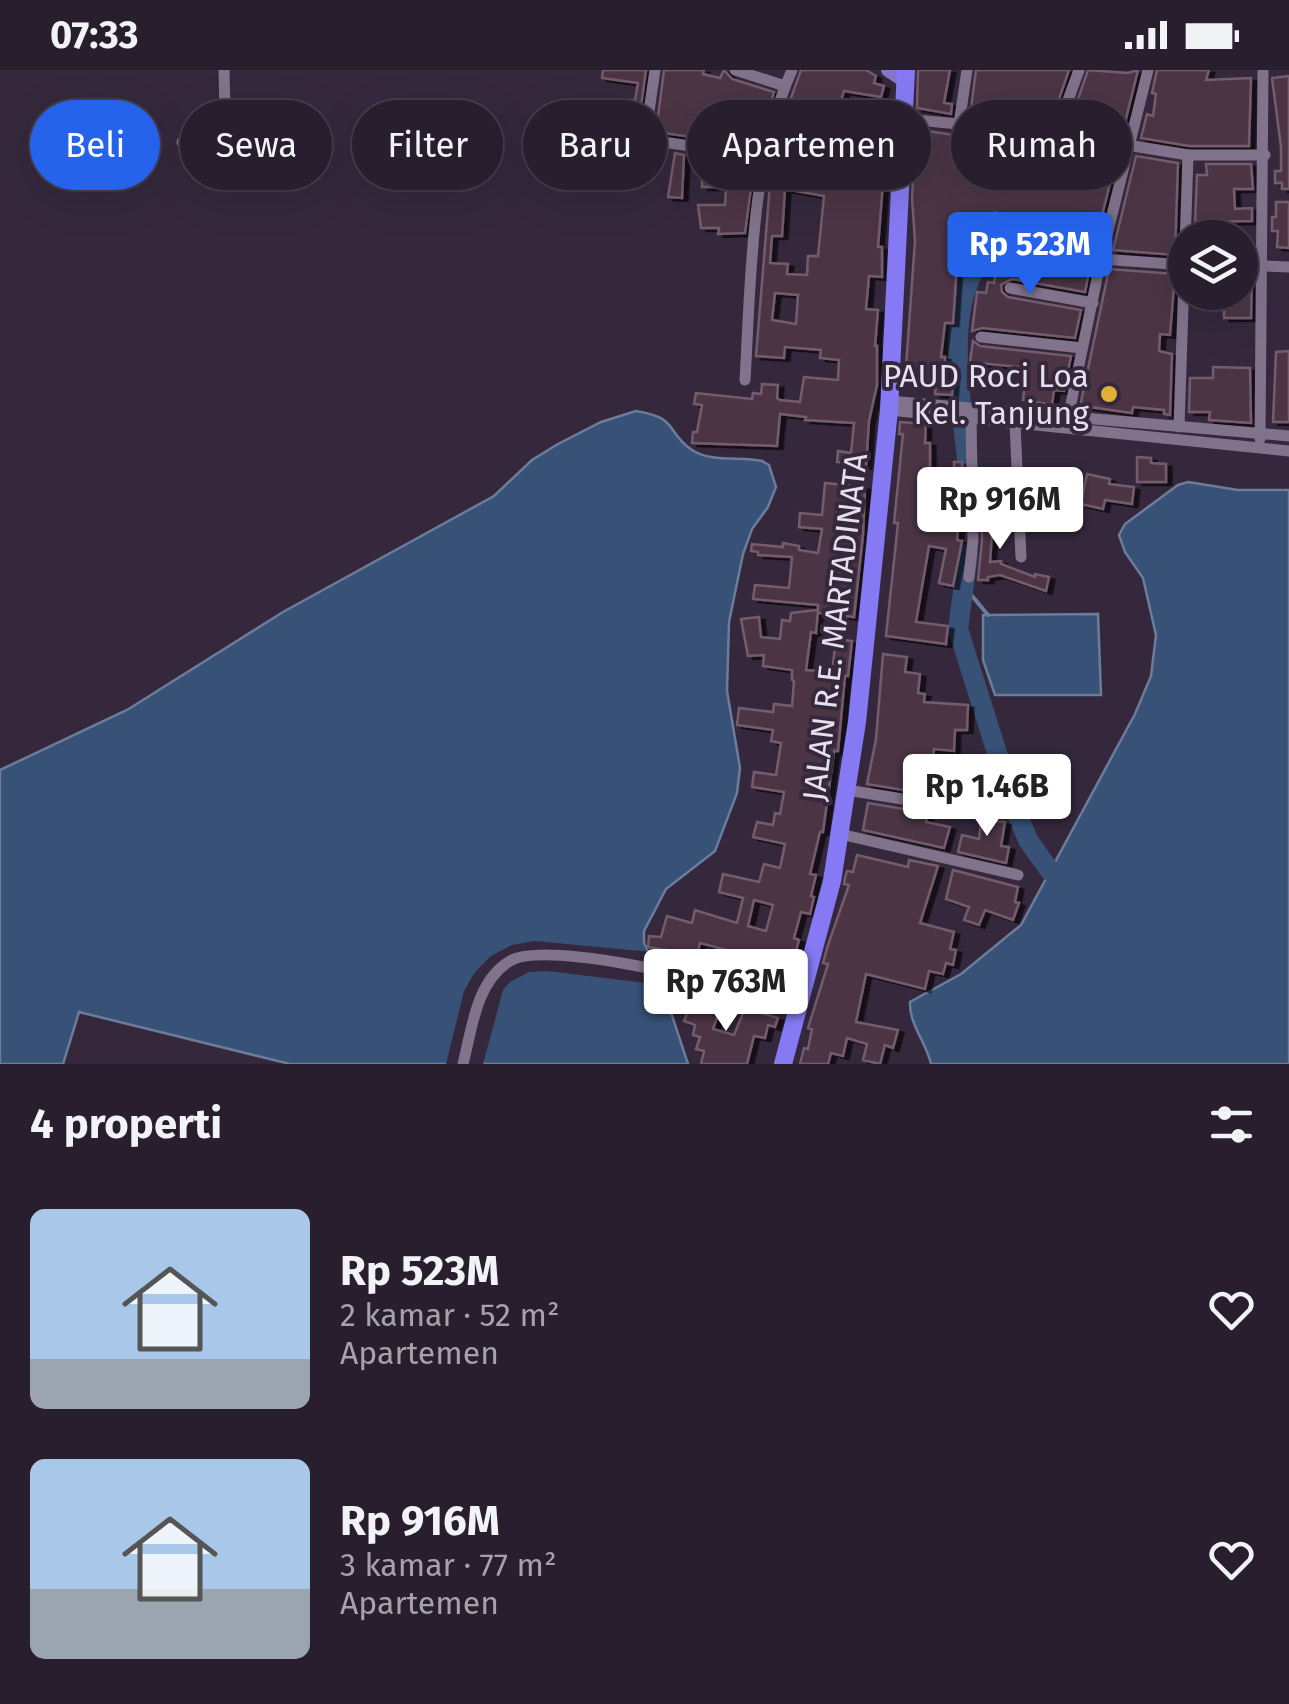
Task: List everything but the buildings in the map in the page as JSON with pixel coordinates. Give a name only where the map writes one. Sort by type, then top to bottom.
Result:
[{"type":"highway","name":"JALAN R.E. MARTADINATA","points":[[783,1064],[832,881],[848,790],[889,405],[900,190]]},
{"type":"main road","points":[[888,70],[906,76]]},
{"type":"street","points":[[224,70],[225,100]]},
{"type":"street","points":[[655,70],[646,132],[649,140],[687,146]]},
{"type":"street","points":[[735,70],[785,86]]},
{"type":"street","points":[[781,100],[792,70]]},
{"type":"street","points":[[962,100],[966,70]]},
{"type":"street","points":[[1068,100],[1078,70]]},
{"type":"street","points":[[1132,127],[1148,70]]},
{"type":"street","points":[[1259,448],[1263,70]]},
{"type":"street","points":[[1132,146],[1188,154],[1265,156]]},
{"type":"street","points":[[1186,220],[1188,154]]},
{"type":"street","points":[[745,380],[762,190]]},
{"type":"street","points":[[1068,418],[1117,190]]},
{"type":"street","points":[[1036,248],[1168,264]]},
{"type":"street","points":[[1258,265],[1289,267]]},
{"type":"street","points":[[1010,288],[1092,302]]},
{"type":"street","points":[[1178,427],[1183,310]]},
{"type":"street","points":[[981,336],[1082,348]]},
{"type":"street","points":[[889,405],[1015,423],[1289,451]]},
{"type":"street","points":[[969,414],[1289,436]]},
{"type":"street","points":[[969,414],[973,540],[969,577]]},
{"type":"street","points":[[1015,423],[1021,557]]},
{"type":"street","points":[[848,790],[974,811]]},
{"type":"street","points":[[840,834],[1018,875]]},
{"type":"street","points":[[464,1064],[481,995],[492,977],[510,961],[529,955],[648,967],[800,1003]]},
{"type":"water","points":[[636,411],[666,422],[700,454],[762,461],[769,465],[776,487],[743,554],[729,622],[727,691],[740,768],[737,793],[715,851],[666,889],[644,931],[644,943],[655,964],[688,1064],[290,1064],[79,1012],[63,1064],[0,1064],[0,770],[127,710],[283,612],[494,496],[532,460],[558,444],[601,422]]},
{"type":"water","points":[[1188,482],[1238,490],[1289,490],[1289,1064],[931,1064],[912,1018],[910,1002],[961,974],[1021,925],[1135,714],[1151,676],[1156,635],[1143,578],[1125,552],[1119,535],[1125,524],[1178,485]]},
{"type":"water","points":[[1098,614],[1101,695],[995,695],[983,660],[983,615]]},
{"type":"pier","points":[[535,941],[650,952],[663,985],[529,972],[503,990],[483,1064],[446,1064],[464,991],[475,972],[491,956],[512,945]]},
{"type":"waterway","points":[[1008,244],[1034,232]]},
{"type":"waterway","points":[[969,480],[959,386],[960,313],[968,282],[984,258],[1008,244]]},
{"type":"waterway","points":[[968,554],[958,629],[1014,807],[1028,840],[1050,871]]},
{"type":"waterway","points":[[963,585],[988,615]]},
{"type":"place","name":"PAUD Roci Loa Kel. Tanjung","points":[[1109,394]]}]
